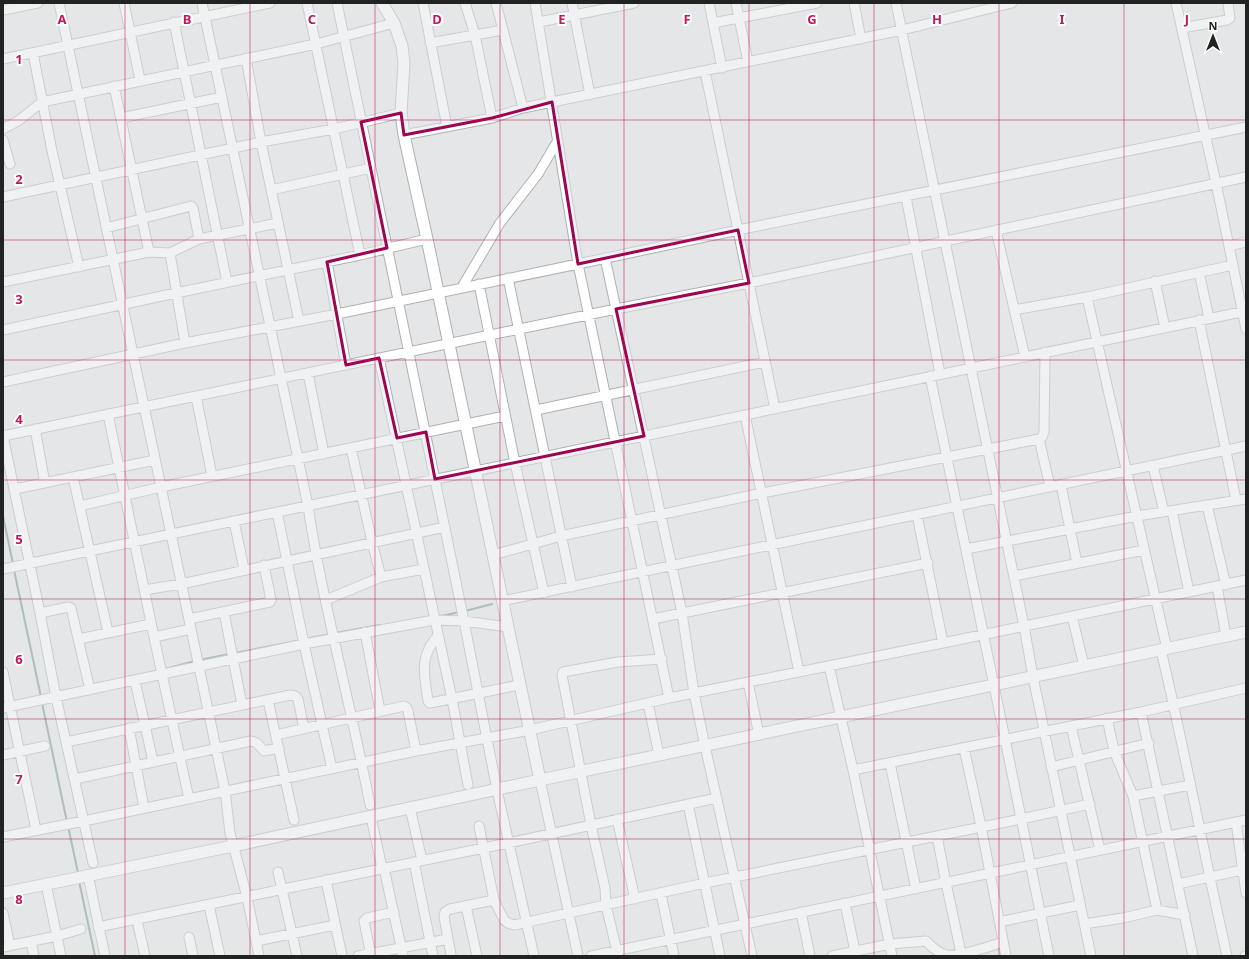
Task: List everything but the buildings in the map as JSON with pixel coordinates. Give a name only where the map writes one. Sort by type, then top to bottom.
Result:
[{"type":"main road","points":[[383,3],[394,23],[402,46],[401,113],[404,135],[540,780]]},
{"type":"main road","points":[[3,893],[233,846],[1246,632]]},
{"type":"street","points":[[8,7],[38,3]]},
{"type":"street","points":[[59,3],[225,791],[233,846],[247,897],[259,956]]},
{"type":"street","points":[[124,3],[140,80]]},
{"type":"street","points":[[202,3],[308,506],[315,554],[333,638],[353,718],[370,804]]},
{"type":"street","points":[[3,59],[33,54],[174,22],[270,3]]},
{"type":"street","points":[[307,3],[360,255]]},
{"type":"street","points":[[337,3],[426,432],[497,790],[534,956]]},
{"type":"street","points":[[423,3],[447,127]]},
{"type":"street","points":[[465,3],[475,35],[492,118]]},
{"type":"street","points":[[496,3],[523,108]]},
{"type":"street","points":[[535,3],[578,264],[669,698]]},
{"type":"street","points":[[572,3],[590,95]]},
{"type":"street","points":[[539,22],[634,3]]},
{"type":"street","points":[[709,3],[722,68]]},
{"type":"street","points":[[736,3],[748,62]]},
{"type":"street","points":[[713,23],[782,7],[815,3]]},
{"type":"street","points":[[854,3],[861,39]]},
{"type":"street","points":[[896,3],[1014,576],[1051,767],[1091,956]]},
{"type":"street","points":[[404,135],[492,118],[523,108],[861,39],[1012,3]]},
{"type":"street","points":[[1176,3],[1244,311],[1246,329]]},
{"type":"street","points":[[1182,28],[1227,20],[1230,18],[1228,3]]},
{"type":"street","points":[[174,22],[227,282]]},
{"type":"street","points":[[3,129],[18,121],[42,102],[215,64],[316,44],[394,23]]},
{"type":"street","points":[[430,43],[503,30]]},
{"type":"street","points":[[33,54],[42,102],[79,267]]},
{"type":"street","points":[[246,58],[261,142],[298,321]]},
{"type":"street","points":[[705,71],[775,409]]},
{"type":"street","points":[[114,86],[149,252]]},
{"type":"street","points":[[121,118],[222,97]]},
{"type":"street","points":[[3,197],[261,142],[334,129],[401,113]]},
{"type":"street","points":[[3,382],[185,343],[336,314],[738,230],[1246,127]]},
{"type":"street","points":[[3,140],[10,164]]},
{"type":"street","points":[[462,287],[500,223],[538,174],[558,142]]},
{"type":"street","points":[[271,190],[371,168]]},
{"type":"street","points":[[93,863],[56,697],[15,489],[3,436],[589,314],[749,283],[915,246],[1246,177]]},
{"type":"street","points":[[906,196],[940,374]]},
{"type":"street","points":[[106,228],[191,206],[193,208],[199,239]]},
{"type":"street","points":[[3,282],[149,252],[170,253],[199,239],[278,223]]},
{"type":"street","points":[[996,230],[1025,357]]},
{"type":"street","points":[[3,330],[360,255],[427,239]]},
{"type":"street","points":[[1229,246],[1246,242]]},
{"type":"street","points":[[170,253],[185,343]]},
{"type":"street","points":[[605,258],[682,613],[694,693],[704,746],[752,956]]},
{"type":"street","points":[[327,262],[346,365]]},
{"type":"street","points":[[1014,310],[1087,297],[1233,265]]},
{"type":"street","points":[[1199,272],[1210,318]]},
{"type":"street","points":[[508,278],[572,587]]},
{"type":"street","points":[[1155,281],[1165,328]]},
{"type":"street","points":[[479,284],[505,416],[544,593]]},
{"type":"street","points":[[1087,297],[1156,598],[1164,650],[1190,785],[1227,956]]},
{"type":"street","points":[[3,569],[1244,311]]},
{"type":"street","points":[[1199,320],[1236,500]]},
{"type":"street","points":[[493,555],[562,536],[762,493],[1039,439],[1042,437],[1044,432],[1045,352]]},
{"type":"street","points":[[379,358],[452,699],[468,785]]},
{"type":"street","points":[[536,410],[765,362]]},
{"type":"street","points":[[308,373],[324,454]]},
{"type":"street","points":[[930,376],[1048,956]]},
{"type":"street","points":[[196,396],[212,476]]},
{"type":"street","points":[[108,414],[151,624],[190,798]]},
{"type":"street","points":[[745,415],[799,672]]},
{"type":"street","points":[[80,506],[212,476],[505,416]]},
{"type":"street","points":[[35,429],[45,483]]},
{"type":"street","points":[[1039,439],[1050,487]]},
{"type":"street","points":[[502,601],[1246,446]]},
{"type":"street","points":[[351,448],[381,577]]},
{"type":"street","points":[[15,489],[155,460]]},
{"type":"street","points":[[1153,466],[1168,511],[1189,592]]},
{"type":"street","points":[[73,477],[108,632]]},
{"type":"street","points":[[1061,485],[1077,563]]},
{"type":"street","points":[[966,549],[1137,516],[1246,499]]},
{"type":"street","points":[[1207,505],[1221,585],[1226,636]]},
{"type":"street","points":[[277,512],[304,644],[332,769]]},
{"type":"street","points":[[917,515],[928,563],[943,643]]},
{"type":"street","points":[[234,521],[244,569]]},
{"type":"street","points":[[144,590],[181,584],[445,526]]},
{"type":"street","points":[[1014,576],[1144,550]]},
{"type":"street","points":[[653,619],[928,563]]},
{"type":"street","points":[[189,619],[270,602],[271,600],[264,565]]},
{"type":"street","points":[[326,600],[381,577],[424,569]]},
{"type":"street","points":[[3,837],[416,751],[487,739],[669,698],[1246,580]]},
{"type":"street","points":[[40,613],[68,607],[71,608],[90,690]]},
{"type":"street","points":[[224,612],[242,705]]},
{"type":"street","points":[[1072,616],[1084,666]]},
{"type":"street","points":[[7,708],[333,638],[434,620],[464,621],[508,627]]},
{"type":"street","points":[[79,639],[151,624]]},
{"type":"street","points":[[154,637],[191,629]]},
{"type":"street","points":[[365,632],[380,711]]},
{"type":"street","points":[[438,635],[428,651],[424,662],[428,701],[430,703],[520,685]]},
{"type":"street","points":[[617,953],[606,906],[605,888],[590,825],[562,675],[564,672],[618,662],[662,659]]},
{"type":"street","points":[[829,666],[853,770],[892,956]]},
{"type":"street","points":[[3,672],[7,708],[20,752],[36,830]]},
{"type":"street","points":[[135,681],[153,761]]},
{"type":"street","points":[[748,682],[759,735]]},
{"type":"street","points":[[853,770],[1141,712],[1246,688]]},
{"type":"street","points":[[66,742],[290,695],[295,696],[298,699],[304,729]]},
{"type":"street","points":[[268,700],[294,820]]},
{"type":"street","points":[[648,703],[659,755]]},
{"type":"street","points":[[276,735],[404,706],[407,708],[416,751]]},
{"type":"street","points":[[1141,712],[1169,836],[1193,956]]},
{"type":"street","points":[[1107,718],[1114,751],[1133,796],[1157,910]]},
{"type":"street","points":[[1071,726],[1100,850]]},
{"type":"street","points":[[128,728],[144,808]]},
{"type":"street","points":[[75,779],[251,740],[264,751],[279,748]]},
{"type":"street","points":[[1051,767],[1078,759],[1149,743]]},
{"type":"street","points":[[3,756],[45,746]]},
{"type":"street","points":[[964,748],[981,826],[989,874],[1006,956]]},
{"type":"street","points":[[890,763],[916,889]]},
{"type":"street","points":[[540,780],[578,956]]},
{"type":"street","points":[[1133,796],[1190,785]]},
{"type":"street","points":[[98,927],[508,843],[717,798]]},
{"type":"street","points":[[688,804],[720,956]]},
{"type":"street","points":[[478,826],[494,900],[501,915],[508,923],[514,924],[1090,804]]},
{"type":"street","points":[[410,808],[433,956]]},
{"type":"street","points":[[371,817],[402,952]]},
{"type":"street","points":[[617,819],[635,899]]},
{"type":"street","points":[[591,956],[617,953],[715,930],[1246,820]]},
{"type":"street","points":[[1236,822],[1246,893]]},
{"type":"street","points":[[937,836],[961,953]]},
{"type":"street","points":[[1178,884],[1242,870]]},
{"type":"street","points":[[278,872],[297,956]]},
{"type":"street","points":[[80,877],[98,927],[105,956]]},
{"type":"street","points":[[326,880],[342,956]]},
{"type":"street","points":[[46,884],[61,956]]},
{"type":"street","points":[[660,894],[674,956]]},
{"type":"street","points":[[451,956],[444,914],[450,909],[494,900]]},
{"type":"street","points":[[845,903],[856,954]]},
{"type":"street","points":[[209,905],[220,956]]},
{"type":"street","points":[[999,922],[1080,905]]},
{"type":"street","points":[[466,906],[477,956]]},
{"type":"street","points":[[1084,924],[1123,918],[1157,910],[1185,915]]},
{"type":"street","points":[[371,955],[364,921],[367,918],[394,912]]},
{"type":"street","points":[[801,912],[810,956]]},
{"type":"street","points":[[3,913],[7,946],[31,942],[81,929]]},
{"type":"street","points":[[137,920],[145,956]]},
{"type":"street","points":[[256,941],[335,925]]},
{"type":"street","points":[[189,937],[193,956]]},
{"type":"street","points":[[358,956],[402,952],[430,942],[448,939]]},
{"type":"street","points":[[832,956],[856,954],[890,944],[926,941],[936,950],[948,955],[1003,942]]},
{"type":"street","points":[[926,941],[930,956]]},
{"type":"street","points":[[31,942],[34,956]]},
{"type":"highlighted area","points":[[552,102],[578,264],[738,230],[749,283],[616,309],[644,436],[435,479],[426,432],[397,438],[379,358],[346,365],[327,262],[387,248],[361,122],[401,113],[404,135],[492,118]]},
{"type":"waterway","points":[[3,516],[13,564]]},
{"type":"waterway","points":[[14,570],[41,697]]},
{"type":"waterway","points":[[465,611],[492,604]]},
{"type":"waterway","points":[[442,616],[459,612]]},
{"type":"waterway","points":[[335,633],[380,625]]},
{"type":"waterway","points":[[310,638],[331,634]]},
{"type":"waterway","points":[[235,653],[297,641]]},
{"type":"waterway","points":[[200,660],[229,654]]},
{"type":"waterway","points":[[165,669],[195,661]]},
{"type":"waterway","points":[[42,703],[67,822]]},
{"type":"waterway","points":[[68,826],[78,873]]},
{"type":"waterway","points":[[79,881],[95,956]]}]
